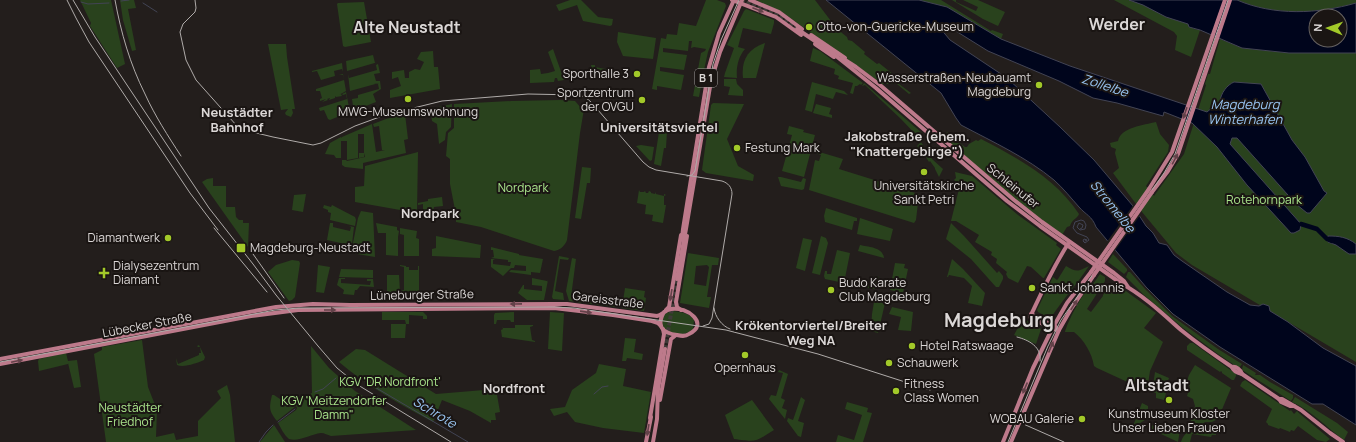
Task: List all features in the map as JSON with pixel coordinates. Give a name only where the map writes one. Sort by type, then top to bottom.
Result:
[{"type":"main road","points":[[733,0],[742,2],[776,17],[853,67]]},
{"type":"main road","name":"B 1","points":[[677,278],[691,174],[710,62],[719,33],[733,0]]},
{"type":"main road","points":[[750,0],[781,13],[853,67]]},
{"type":"main road","points":[[1003,442],[1033,368],[1053,327],[1068,303],[1092,273],[1150,191],[1174,162],[1197,100],[1203,72],[1225,0]]},
{"type":"main road","points":[[1150,191],[1169,159],[1191,98],[1203,72],[1230,0]]},
{"type":"main road","name":"B 1","points":[[684,229],[713,72],[742,2]]},
{"type":"main road","name":"Schleinufer","points":[[797,28],[853,67],[1007,201],[1068,243],[1154,306],[1192,338],[1232,367],[1232,369],[1280,399],[1281,402],[1301,410],[1343,442]]},
{"type":"main road","points":[[691,174],[694,179]]},
{"type":"main road","points":[[681,310],[677,308],[676,304],[686,246],[684,229]]},
{"type":"main road","points":[[646,442],[664,334],[661,319],[669,307],[684,229]]},
{"type":"main road","points":[[1059,330],[1030,315],[1046,281],[1068,243]]},
{"type":"main road","points":[[1011,442],[1059,330],[1092,273]]},
{"type":"main road","points":[[297,304],[304,310]]},
{"type":"main road","name":"Lüneburger Straße","points":[[297,304],[547,306]]},
{"type":"main road","name":"Lübecker Straße","points":[[0,359],[297,304]]},
{"type":"main road","name":"Gareisstraße","points":[[547,306],[567,304],[656,316],[660,316],[665,311]]},
{"type":"main road","name":"Gareisstraße","points":[[547,306],[652,321],[658,323],[662,328]]},
{"type":"main road","name":"Lüneburger Straße","points":[[298,310],[547,306]]},
{"type":"main road","points":[[662,328],[668,333],[686,336],[695,330],[696,326],[696,320],[690,313],[672,309],[665,311]]},
{"type":"main road","name":"Lübecker Straße","points":[[0,364],[251,316],[298,310]]},
{"type":"main road","points":[[653,442],[671,339],[676,335]]},
{"type":"main road","points":[[650,418],[658,389],[665,348]]},
{"type":"main road","points":[[657,418],[658,389]]},
{"type":"green space","points":[[80,0],[111,0],[125,64],[117,68],[90,26],[91,23]]},
{"type":"green space","points":[[120,0],[134,0],[136,8],[128,9],[136,50],[132,51],[123,20]]},
{"type":"green space","points":[[570,0],[581,0],[598,17],[613,19],[612,25],[610,26],[583,21],[577,5],[559,11],[556,5]]},
{"type":"green space","points":[[706,0],[717,0],[725,3],[726,6],[708,52],[699,97],[693,96],[701,53],[706,49],[691,48],[692,41],[689,41],[688,51],[663,48],[663,52],[687,55],[684,70],[660,67],[660,71],[684,75],[681,90],[657,86],[657,90],[652,89],[661,38],[666,39],[667,34],[677,35],[679,23],[696,26]]},
{"type":"green space","points":[[756,0],[815,0],[837,29],[847,37],[848,40],[852,41],[865,52],[864,54],[877,64],[879,63],[894,75],[893,77],[885,75],[884,77],[891,78],[911,93],[909,94],[897,84],[882,84],[782,12]]},
{"type":"green space","points":[[919,0],[941,0],[991,31],[992,30],[1003,34],[1001,39],[947,7]]},
{"type":"green space","points":[[952,0],[956,0],[956,2],[976,11],[978,7],[963,0],[978,0],[1005,12],[998,26],[983,19]]},
{"type":"green space","points":[[1114,0],[1129,0],[1138,2],[1166,17],[1183,22],[1194,29],[1200,30],[1191,57],[1175,50],[1177,36],[1174,32]]},
{"type":"green space","points":[[1237,0],[1356,0],[1356,3],[1341,7],[1308,8],[1308,11],[1296,12],[1266,9]]},
{"type":"green space","points":[[364,2],[371,42],[345,47],[343,46],[337,4]]},
{"type":"green space","points":[[746,9],[774,20],[771,34],[743,28],[738,47],[745,49],[738,63],[737,78],[724,77],[734,48],[727,45]]},
{"type":"green space","points":[[618,32],[656,38],[653,59],[623,56],[617,42]]},
{"type":"green space","name":"Rotehornpark","points":[[1220,39],[1242,48],[1289,53],[1356,53],[1356,362],[1192,265],[1176,253],[1142,212],[1113,173],[1119,168],[1115,153],[1116,149],[1111,147],[1110,143],[1118,141],[1120,136],[1134,127],[1156,122],[1160,134],[1169,145],[1168,152],[1146,186],[1154,196],[1184,154]]},
{"type":"green space","points":[[765,43],[756,78],[743,78],[743,66],[747,56],[754,48]]},
{"type":"green space","points":[[268,44],[286,44],[295,109],[292,109],[293,113],[291,117],[285,113],[288,109],[281,110]]},
{"type":"green space","points":[[813,48],[820,51],[863,83],[855,86],[853,94],[850,93],[853,83],[838,79],[839,76],[834,74],[835,69],[810,61]]},
{"type":"green space","points":[[553,49],[564,80],[558,81],[557,78],[555,78],[554,82],[530,83],[530,70],[540,69],[541,74],[555,71],[548,52]]},
{"type":"green space","points":[[433,51],[434,67],[438,67],[440,89],[390,98],[390,90],[401,86],[398,77],[392,79],[392,72],[404,70],[405,78],[409,78],[409,72],[415,69],[420,70],[424,62],[417,59],[421,52]]},
{"type":"green space","points":[[373,55],[375,63],[347,71],[346,61]]},
{"type":"green space","points":[[342,63],[343,72],[342,69],[334,71],[335,76],[321,80],[317,71],[312,72],[312,71]]},
{"type":"green space","points":[[378,64],[380,73],[374,74],[376,81],[380,81],[381,89],[373,94],[376,102],[358,109],[354,108],[352,99],[358,98],[358,95],[379,89],[378,84],[350,91],[348,74],[349,78],[377,70],[376,65]]},
{"type":"green space","points":[[591,65],[611,70],[609,78],[594,76]]},
{"type":"green space","points":[[343,74],[346,91],[339,95],[341,94],[342,96],[335,96],[335,98],[329,100],[330,98],[322,102],[326,99],[320,101],[322,98],[320,91],[316,91],[316,89],[344,80],[343,75],[339,75]]},
{"type":"green space","points":[[724,79],[736,79],[737,84],[743,90],[743,96],[728,95],[730,87],[724,86]]},
{"type":"green space","points":[[812,82],[844,91],[848,95],[836,92],[833,99],[816,94],[812,112],[805,110]]},
{"type":"green space","points":[[864,83],[922,133],[923,138],[921,140],[865,85],[862,86]]},
{"type":"green space","points":[[346,92],[350,112],[349,113],[346,108],[341,110],[342,115],[330,120],[328,119],[324,110],[320,111],[319,108],[347,99],[346,94],[342,94]]},
{"type":"green space","name":"Nordpark","points":[[560,100],[575,101],[582,109],[584,109],[567,240],[564,246],[554,251],[481,227],[456,222],[450,184],[450,159],[446,156],[448,133],[454,128],[454,104]]},
{"type":"green space","points":[[713,103],[744,104],[727,139],[738,166],[754,175],[753,181],[706,173],[702,170],[711,105]]},
{"type":"green space","points":[[452,104],[451,127],[446,132],[445,140],[439,144],[437,124],[432,121],[430,109]]},
{"type":"green space","points":[[816,104],[831,108],[829,114],[832,115],[832,118],[813,113]]},
{"type":"green space","points":[[405,114],[408,139],[404,140],[406,153],[363,163],[363,169],[345,167],[342,165],[342,160],[347,161],[365,157],[364,134],[358,134],[358,158],[347,160],[347,141],[341,141],[341,158],[336,158],[334,155],[325,154],[330,143],[372,124],[376,152],[385,150],[382,150],[379,126],[374,127],[373,124]]},
{"type":"green space","points":[[789,126],[815,135],[804,177],[782,171],[792,135],[787,134]]},
{"type":"green space","points":[[667,131],[666,148],[664,148],[661,166],[654,164],[659,132]]},
{"type":"green space","points":[[947,132],[965,147],[976,140],[978,141],[981,139],[1035,170],[1059,190],[1079,214],[1078,216],[1070,226],[1067,227],[1062,235],[1027,209],[948,142],[946,135]]},
{"type":"green space","points":[[921,142],[932,159],[943,169],[939,177],[935,168],[917,146]]},
{"type":"green space","points":[[641,145],[654,147],[652,160],[650,161],[636,146]]},
{"type":"green space","points":[[816,151],[843,159],[839,169],[919,194],[916,220],[914,223],[809,190],[815,160],[819,161],[821,155],[816,153]]},
{"type":"green space","points":[[418,152],[417,213],[355,202],[355,187],[364,186],[365,166]]},
{"type":"green space","points":[[359,153],[364,153],[364,157],[359,158]]},
{"type":"green space","points":[[582,167],[591,168],[590,183],[587,183],[581,219],[575,218]]},
{"type":"green space","points":[[955,172],[972,176],[1018,215],[1057,243],[1056,245],[1061,249],[1044,278],[1031,267],[1027,266],[1018,283],[1008,278],[1006,274],[1007,272],[996,263],[997,259],[991,255],[992,252],[975,242],[979,235],[956,221],[951,221],[960,185],[954,180],[956,178]]},
{"type":"green space","points":[[778,177],[801,182],[803,178],[806,179],[804,189],[802,190],[781,186]]},
{"type":"green space","points":[[213,178],[213,186],[226,186],[226,207],[235,207],[236,217],[239,220],[243,220],[243,223],[249,223],[248,247],[202,182]]},
{"type":"green space","points":[[639,190],[640,192],[645,191],[646,193],[649,191],[655,194],[656,192],[656,194],[664,196],[664,205],[666,205],[663,223],[652,221],[653,215],[645,214],[646,205],[637,203]]},
{"type":"green space","points":[[306,194],[303,212],[292,210],[294,195]]},
{"type":"green space","points":[[442,197],[443,206],[434,207],[433,211],[423,210],[423,204],[418,205],[418,203],[428,201],[428,199]]},
{"type":"green space","points":[[324,205],[331,207],[332,205],[355,217],[355,226],[330,220],[331,213],[323,208]]},
{"type":"green space","points":[[826,208],[857,218],[857,221],[854,221],[852,230],[825,222],[824,216]]},
{"type":"green space","points":[[361,211],[373,213],[375,257],[351,253],[358,218]]},
{"type":"green space","points":[[860,218],[893,229],[890,241],[857,234]]},
{"type":"green space","points":[[330,223],[333,223],[333,227],[350,231],[351,227],[349,226],[354,227],[352,244],[350,245],[327,240]]},
{"type":"green space","points":[[376,223],[397,227],[397,230],[399,231],[398,256],[386,255],[386,233],[378,233]]},
{"type":"green space","points":[[951,223],[997,273],[999,271],[1003,276],[999,287],[996,287],[971,259],[946,239]]},
{"type":"green space","points":[[400,228],[417,231],[416,238],[419,239],[419,256],[404,256],[404,235],[400,234]]},
{"type":"green space","points":[[436,236],[481,245],[480,258],[432,256],[432,249],[436,248]]},
{"type":"green space","points":[[821,236],[826,238],[828,243],[820,275],[812,273]]},
{"type":"green space","points":[[803,238],[812,240],[805,271],[796,268]]},
{"type":"green space","points":[[860,245],[878,250],[883,254],[884,258],[858,251]]},
{"type":"green space","points":[[491,247],[519,255],[543,259],[540,273],[531,272],[531,275],[509,272],[511,270],[526,271],[526,266],[515,265],[514,268],[511,268],[503,276],[491,267],[491,259],[495,259],[493,260],[493,264],[510,266],[511,262],[508,262],[508,260],[491,258],[494,257]]},
{"type":"green space","points":[[837,250],[850,253],[845,278],[873,285],[875,276],[878,276],[879,278],[876,288],[873,289],[825,279],[825,271],[827,271],[827,274],[831,274]]},
{"type":"green space","points":[[688,253],[719,258],[718,265],[712,265],[707,297],[711,297],[709,308],[680,303]],"holes":[[[707,265],[709,267],[706,286],[694,284],[696,266]]]},
{"type":"green space","points":[[1113,254],[1127,269],[1124,274],[1108,262]]},
{"type":"green space","points":[[559,256],[569,258],[568,260],[560,259],[555,291],[563,293],[564,300],[553,299],[552,297]]},
{"type":"green space","points":[[572,258],[576,259],[571,297],[618,304],[616,307],[569,301],[566,291]]},
{"type":"green space","points":[[952,259],[985,293],[982,306],[968,303],[972,286],[964,278],[949,275],[947,277]]},
{"type":"green space","points":[[292,260],[299,261],[300,263],[295,297],[289,301],[268,272],[276,265]]},
{"type":"green space","points":[[895,263],[905,264],[904,268],[908,269],[903,293],[890,290]]},
{"type":"green space","points":[[318,265],[330,267],[324,293],[316,292]]},
{"type":"green space","points":[[400,265],[409,267],[409,270],[418,270],[419,266],[419,291],[400,292],[404,290],[404,267]]},
{"type":"green space","points":[[1066,266],[1073,270],[1078,270],[1089,266],[1049,318],[1037,310],[1053,277],[1057,280]]},
{"type":"green space","points":[[341,269],[373,270],[373,278],[339,277]]},
{"type":"green space","points":[[1128,272],[1130,272],[1172,316],[1218,349],[1242,364],[1239,368],[1183,328],[1144,295],[1126,277]]},
{"type":"green space","points":[[1100,274],[1105,277],[1105,281],[1087,309],[1091,312],[1110,285],[1112,286],[1115,284],[1156,313],[1144,328],[1163,342],[1150,371],[1147,391],[1094,366],[1087,347],[1081,339],[1074,332],[1065,332],[1072,315],[1084,294]]},
{"type":"green space","points":[[387,275],[399,275],[400,292],[387,292]]},
{"type":"green space","points":[[339,278],[345,278],[341,279],[341,283],[370,285],[371,281],[367,281],[367,279],[373,279],[374,287],[360,286],[357,290],[355,290],[354,295],[343,294],[344,290],[337,285]]},
{"type":"green space","points":[[532,278],[547,282],[548,280],[544,300],[527,300],[518,293],[523,285],[524,289],[542,291],[542,286],[532,285]]},
{"type":"green space","points":[[625,288],[645,291],[644,297],[646,298],[644,311],[622,308]]},
{"type":"green space","points":[[875,296],[886,299],[878,333],[871,331]]},
{"type":"green space","points":[[892,307],[913,312],[911,331],[898,330],[901,317],[889,314]]},
{"type":"green space","points":[[671,311],[689,315],[694,320],[693,329],[686,333],[678,334],[672,333],[666,329],[662,325],[661,320],[664,315]]},
{"type":"green space","points":[[382,312],[423,312],[427,316],[427,319],[423,319],[423,316],[409,315],[409,324],[406,324],[405,320],[382,320]]},
{"type":"green space","points":[[514,312],[514,322],[511,322],[510,320],[497,320],[496,324],[494,324],[495,313]]},
{"type":"green space","points":[[550,312],[564,313],[562,351],[548,349]]},
{"type":"green space","points":[[1023,318],[1041,329],[1036,344],[1014,335]]},
{"type":"green space","points":[[391,324],[406,324],[405,338],[391,338]]},
{"type":"green space","points":[[515,325],[533,325],[530,327],[532,340],[535,342],[502,337],[502,326],[503,328],[515,328]]},
{"type":"green space","points":[[625,338],[636,339],[634,352],[643,354],[642,360],[627,358],[626,361],[622,361]]},
{"type":"green space","name":"Neustädter Friedhof","points":[[142,340],[148,387],[157,410],[156,437],[174,433],[176,440],[198,436],[198,421],[221,398],[217,391],[227,385],[230,395],[235,442],[106,442],[94,354],[102,350],[102,347]]},
{"type":"green space","points":[[1190,343],[1193,343],[1236,374],[1234,380],[1187,350],[1187,346]]},
{"type":"green space","name":"KGV 'Meitzendorfer Damm\"","points":[[311,346],[329,368],[355,391],[416,430],[331,436],[321,433],[301,439],[289,439],[278,423],[296,410],[296,406],[277,421],[272,415],[270,403],[272,395],[286,403],[289,400],[294,403],[312,393]]},
{"type":"green space","points":[[200,347],[205,357],[204,360],[187,366],[177,365],[176,358],[178,364],[199,355],[199,353],[201,353]]},
{"type":"green space","name":"KGV 'DR Nordfront'","points":[[356,349],[365,350],[436,394],[496,389],[500,412],[495,413],[496,420],[491,420],[491,423],[470,411],[442,400],[433,422],[372,387],[339,362]]},
{"type":"green space","points":[[66,353],[68,361],[77,360],[81,387],[74,388],[68,363],[39,371],[39,359]]},
{"type":"green space","points":[[599,364],[626,369],[623,386],[651,392],[644,433],[603,428],[575,422],[567,412],[554,416],[550,409],[565,407],[572,390],[596,373]]},
{"type":"green space","points":[[1195,365],[1231,388],[1218,419],[1212,422],[1205,422],[1197,428],[1189,427],[1195,406],[1193,399],[1187,396],[1190,386],[1186,384]]},
{"type":"green space","points":[[1243,365],[1256,373],[1255,375],[1260,375],[1293,395],[1291,401],[1242,370]]},
{"type":"green space","points":[[779,370],[788,374],[781,398],[785,400],[782,408],[787,410],[785,419],[769,399],[771,395],[776,396],[783,373],[778,372]]},
{"type":"green space","points":[[1155,372],[1169,378],[1164,400],[1156,398],[1156,393],[1152,392]]},
{"type":"green space","points":[[1245,380],[1290,411],[1291,410],[1294,414],[1297,411],[1330,439],[1326,442],[1317,440],[1298,426],[1294,431],[1291,430],[1290,432],[1268,425],[1266,422],[1272,409],[1240,386]]},
{"type":"green space","points":[[801,397],[805,400],[798,421],[804,423],[801,437],[798,436],[787,421],[788,418],[793,420]]},
{"type":"green space","points":[[1295,397],[1337,423],[1348,432],[1344,440],[1312,414],[1292,402]]},
{"type":"green space","points":[[752,400],[774,430],[759,439],[752,441],[734,439],[725,415]]},
{"type":"green space","points":[[847,402],[868,408],[867,412],[872,413],[863,442],[836,442],[838,435],[854,440],[862,415],[845,409]]},
{"type":"green space","points":[[1142,403],[1148,406],[1148,418],[1134,427],[1133,426]]},
{"type":"green space","points":[[274,425],[285,442],[260,442]]},
{"type":"green space","points":[[1146,425],[1170,427],[1180,430],[1178,442],[1146,427],[1144,430],[1142,429],[1142,427]]},
{"type":"green space","points":[[1206,425],[1213,426],[1216,430],[1216,435],[1212,435],[1211,437],[1192,434],[1190,442],[1181,442],[1185,434],[1201,431]]},
{"type":"water","points":[[826,0],[919,0],[947,7],[1001,39],[1070,66],[1207,112],[1220,101],[1225,90],[1234,82],[1261,84],[1292,140],[1305,157],[1324,191],[1327,193],[1310,213],[1307,213],[1296,204],[1237,138],[1232,138],[1230,144],[1301,224],[1300,230],[1294,233],[1291,233],[1247,185],[1217,147],[1192,123],[1164,112],[1163,116],[1093,98],[1059,81],[988,51],[951,28],[939,24],[940,28],[950,40],[1007,78],[1094,160],[1133,206],[1159,243],[1167,245],[1174,255],[1227,292],[1250,305],[1259,306],[1263,304],[1269,306],[1270,311],[1288,322],[1323,348],[1356,366],[1356,425],[1323,404],[1312,404],[1220,347],[1173,314],[1146,287],[1096,227],[1091,218],[1054,180],[1021,157],[961,125],[941,93]]},
{"type":"water","points":[[1129,0],[1237,0],[1266,9],[1296,12],[1308,11],[1308,48],[1348,48],[1348,8],[1334,8],[1356,3],[1356,53],[1289,53],[1242,48],[1200,30],[1189,27],[1188,24],[1166,17],[1143,5]]},
{"type":"water","points":[[1328,236],[1343,237],[1353,242],[1356,244],[1356,254],[1349,254],[1336,245],[1328,242]]},
{"type":"pier","points":[[1134,204],[1141,214],[1114,252],[1106,243]]},
{"type":"waterway","name":"Schrote","points":[[121,1],[129,0]]},
{"type":"waterway","name":"Schrote","points":[[81,2],[88,4],[109,3]]},
{"type":"waterway","name":"Schrote","points":[[143,3],[157,12]]},
{"type":"waterway","points":[[1080,229],[1083,225],[1079,223],[1077,227],[1080,230],[1085,229],[1086,225],[1084,221],[1081,220],[1075,222],[1073,228],[1077,233],[1087,237],[1089,240],[1085,243],[1083,241],[1084,239],[1087,240],[1085,241]]},
{"type":"waterway","points":[[1301,224],[1317,229],[1327,239],[1332,241]]},
{"type":"waterway","points":[[315,392],[323,389],[336,378]]},
{"type":"waterway","name":"Schrote","points":[[373,386],[468,442]]},
{"type":"waterway","points":[[594,394],[602,387],[608,386]]},
{"type":"waterway","points":[[278,422],[295,409]]},
{"type":"waterway","points":[[259,442],[273,425]]},
{"type":"tunnel","points":[[741,0],[778,15],[797,29]]},
{"type":"tunnel","points":[[665,349],[677,279]]},
{"type":"tram line","points":[[195,0],[195,12],[183,24],[180,32],[186,60],[196,80],[237,126],[244,130],[313,145],[321,143],[355,126],[385,115],[442,101],[528,94],[578,95],[585,97],[591,102],[649,167],[656,170],[722,181],[726,183],[730,187],[732,194],[712,318],[709,324],[703,326]]},
{"type":"tram line","points":[[687,176],[692,175],[695,171],[713,64],[721,40],[739,0]]},
{"type":"tram line","points":[[1008,442],[1048,346],[1061,320],[1164,173],[1175,154],[1228,0]]},
{"type":"tram line","points":[[0,362],[275,310],[299,308],[554,307],[574,308],[726,330],[818,354],[930,390]]},
{"type":"tram line","points":[[714,308],[719,321],[730,329]]},
{"type":"tram line","points":[[1017,337],[1030,342],[1037,348],[1040,361]]},
{"type":"tram line","points":[[1003,415],[1064,442]]},
{"type":"railway","points":[[67,0],[89,42],[190,193],[218,230]]},
{"type":"railway","points":[[73,0],[95,37],[209,208],[276,295],[318,346],[337,368],[358,385],[451,442]]},
{"type":"railway","points":[[115,0],[127,48],[140,83],[157,118],[181,156]]},
{"type":"railway","points":[[214,228],[267,292]]},
{"type":"railway","points":[[253,254],[284,298]]},
{"type":"place","name":"Otto-von-Guericke-Museum","points":[[809,27]]},
{"type":"place","name":"Sporthalle 3","points":[[637,74]]},
{"type":"place","name":"Wasserstraßen-Neubauamt Magdeburg","points":[[1039,85]]},
{"type":"place","name":"MWG-Museumswohnung","points":[[408,99]]},
{"type":"place","name":"Sportzentrum der OVGU","points":[[642,100]]},
{"type":"place","name":"Festung Mark","points":[[737,148]]},
{"type":"place","name":"Universitätskirche Sankt Petri","points":[[924,172]]},
{"type":"place","name":"Diamantwerk","points":[[168,238]]},
{"type":"place","name":"Magdeburg-Neustadt","points":[[241,248]]},
{"type":"place","name":"Dialysezentrum Diamant","points":[[104,273]]},
{"type":"place","name":"Sankt Johannis","points":[[1032,288]]},
{"type":"place","name":"Budo Karate Club Magdeburg","points":[[831,290]]},
{"type":"place","name":"Hotel Ratswaage","points":[[912,346]]},
{"type":"place","name":"Opernhaus","points":[[745,355]]},
{"type":"place","name":"Schauwerk","points":[[889,363]]},
{"type":"place","name":"Fitness Class Women","points":[[896,391]]},
{"type":"place","name":"Kunstmuseum Kloster Unser Lieben Frauen","points":[[1169,400]]},
{"type":"place","name":"WOBAU Galerie","points":[[1082,419]]},
{"type":"district","name":"Werder","points":[[1117,24]]},
{"type":"district","name":"Alte Neustadt","points":[[407,27]]},
{"type":"district","name":"Neustädter Bahnhof","points":[[237,120]]},
{"type":"district","name":"Universitätsviertel","points":[[659,127]]},
{"type":"district","name":"Jakobstraße (ehem. \"Knattergebirge\")","points":[[907,144]]},
{"type":"district","name":"Nordpark","points":[[430,213]]},
{"type":"district","name":"Magdeburg","points":[[999,320]]},
{"type":"district","name":"Krökentorviertel/Breiter Weg NA","points":[[811,332]]},
{"type":"district","name":"Altstadt","points":[[1157,385]]},
{"type":"district","name":"Nordfront","points":[[514,388]]},
{"type":"water label","name":"Zollelbe","points":[[1105,85]]},
{"type":"water label","name":"Magdeburg Winterhafen","points":[[1245,112]]},
{"type":"water label","name":"Stromelbe","points":[[1113,206]]}]
